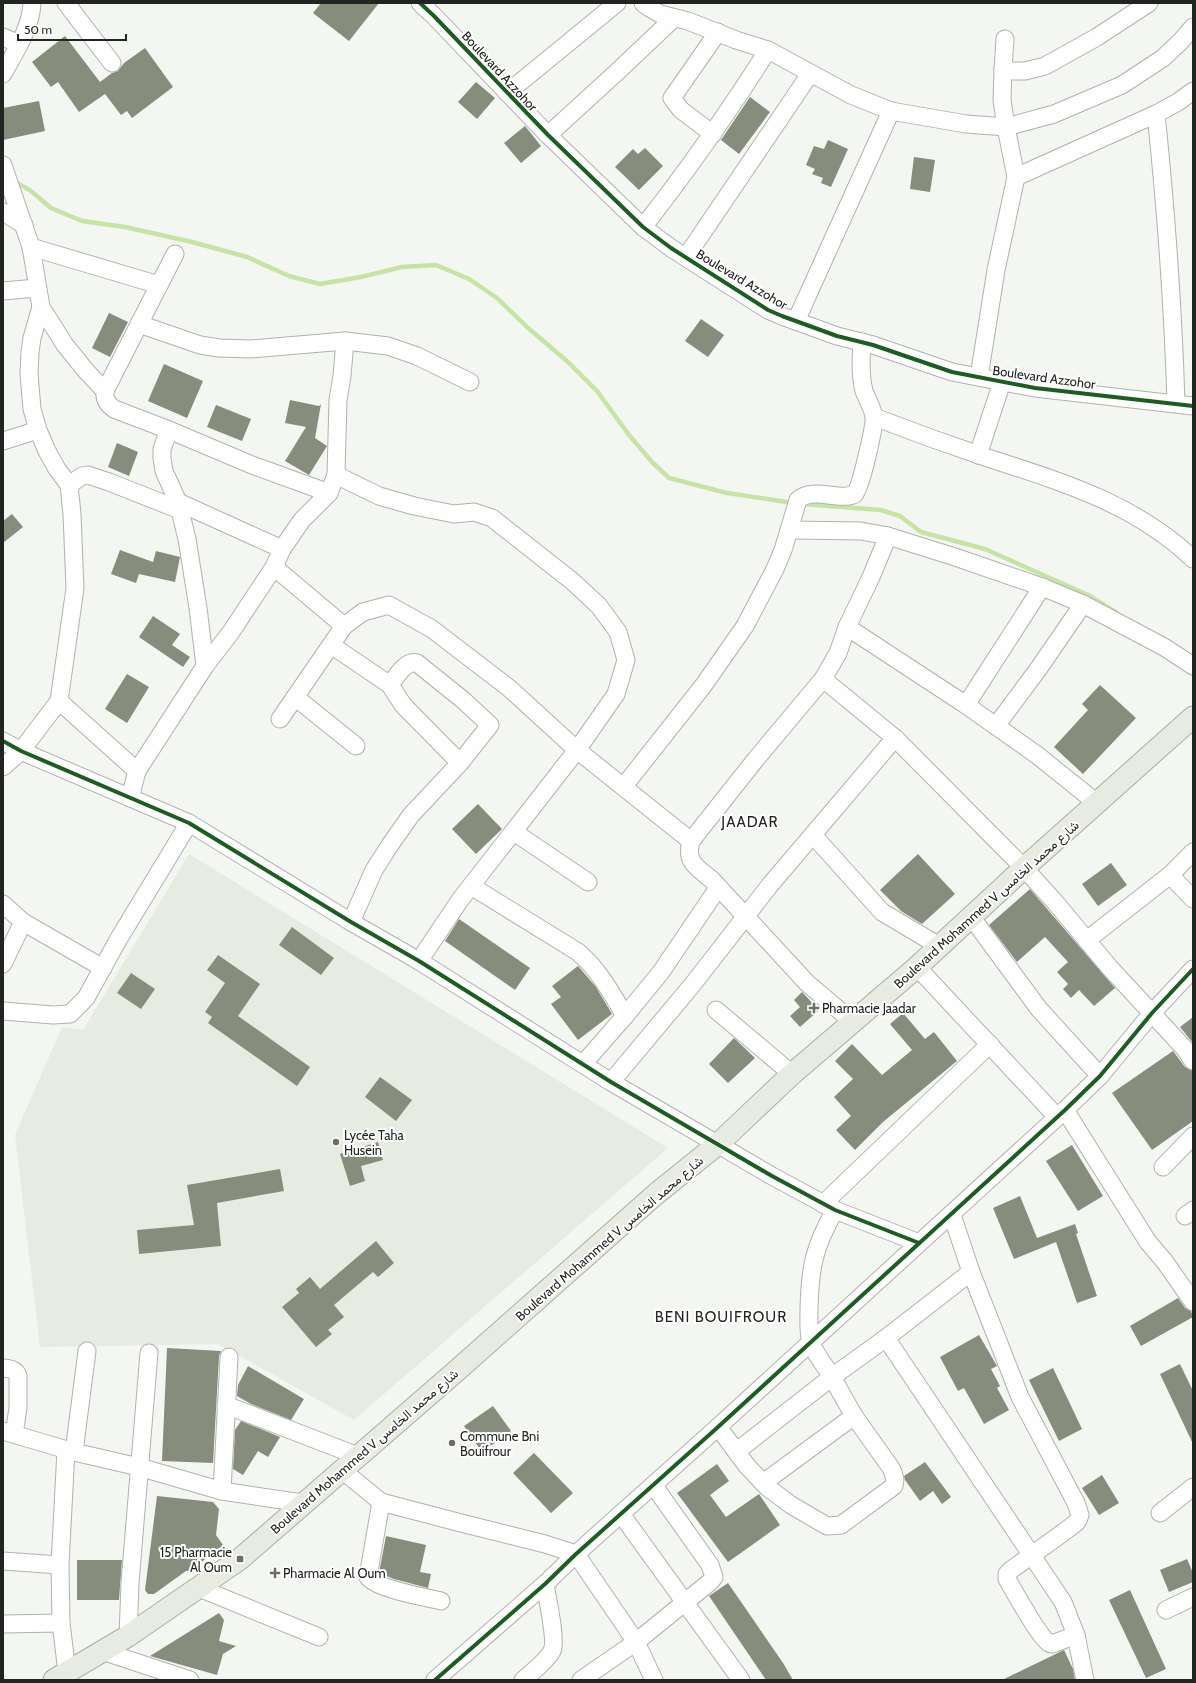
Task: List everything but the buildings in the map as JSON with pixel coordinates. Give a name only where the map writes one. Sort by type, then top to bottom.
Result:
[{"type":"main road","name":"Boulevard Mohammed V شارع محمد الخامس","points":[[61,1676],[128,1636],[240,1559],[454,1373],[656,1194],[718,1144],[792,1074],[917,967],[972,918],[1024,868],[1098,804],[1193,717]]},
{"type":"street","points":[[3,74],[30,19],[32,3]]},
{"type":"street","points":[[66,3],[112,63]]},
{"type":"street","name":"Boulevard Azzohor","points":[[420,3],[507,94],[643,227],[686,257],[768,310],[837,336],[862,342],[952,372],[1035,388],[1193,406]]},
{"type":"street","points":[[507,94],[618,3]]},
{"type":"street","points":[[643,3],[660,14],[673,19],[688,21],[736,40],[768,50],[851,95],[891,111],[966,124],[1006,127],[1054,114],[1122,85],[1163,58],[1193,27]]},
{"type":"street","points":[[1003,69],[1013,71],[1045,66],[1097,37],[1149,3]]},
{"type":"street","points":[[548,135],[673,19]]},
{"type":"street","points":[[713,134],[681,110],[672,98],[718,32]]},
{"type":"street","points":[[3,37],[19,44]]},
{"type":"street","points":[[979,377],[996,270],[1016,177],[1002,100],[1005,39]]},
{"type":"street","points":[[643,227],[713,134],[768,50]]},
{"type":"street","points":[[686,257],[810,74]]},
{"type":"street","points":[[1016,177],[1156,114],[1178,102],[1193,91]]},
{"type":"street","points":[[796,321],[891,111]]},
{"type":"street","points":[[1156,114],[1167,212],[1174,326],[1176,404]]},
{"type":"street","points":[[5,170],[9,206],[24,225],[31,247],[41,308],[65,345],[86,371],[105,391]]},
{"type":"street","points":[[31,247],[159,285]]},
{"type":"street","points":[[175,254],[105,391],[104,396],[110,406],[252,466],[329,493]]},
{"type":"street","points":[[3,291],[37,288]]},
{"type":"street","points":[[3,767],[21,751],[59,701],[75,588],[72,514],[69,485],[57,469],[38,430],[32,408],[29,374],[30,352],[32,338],[41,308]]},
{"type":"street","points":[[139,324],[200,345],[219,348],[251,349],[345,341],[388,346],[417,356],[470,382]]},
{"type":"street","points":[[130,798],[137,771],[205,666],[231,632],[274,567],[282,548],[302,520],[329,493],[336,475],[338,400],[345,341]]},
{"type":"street","points":[[624,786],[703,686],[745,626],[775,570],[791,527],[797,504],[801,497],[816,494],[854,495],[858,491],[874,417],[862,378],[862,342]]},
{"type":"street","points":[[978,455],[1002,382]]},
{"type":"street","points":[[874,417],[978,455],[1065,483],[1123,508],[1168,538],[1193,559]]},
{"type":"street","points":[[3,441],[38,430]]},
{"type":"street","points":[[169,430],[162,449],[162,458],[164,471],[179,506],[187,539],[197,600],[205,666]]},
{"type":"street","points":[[336,475],[379,496],[414,506],[454,514],[474,512],[492,518],[566,576],[599,606],[618,632],[626,660],[616,694],[577,750],[471,886],[419,961]]},
{"type":"street","points":[[69,485],[82,476],[88,476],[109,482],[179,506],[282,548]]},
{"type":"street","points":[[791,527],[842,530],[888,536],[1042,587],[1083,604],[1164,647],[1193,666]]},
{"type":"street","points":[[853,1022],[807,983],[712,880],[692,862],[689,852],[691,841],[756,759],[823,679],[838,653],[847,626],[871,577],[888,536]]},
{"type":"street","points":[[274,567],[344,626]]},
{"type":"street","points":[[966,705],[1042,587]]},
{"type":"street","points":[[996,726],[1039,668],[1083,604]]},
{"type":"street","points":[[280,719],[344,626],[363,612],[389,605],[432,629],[509,688],[577,750],[691,841]]},
{"type":"street","points":[[847,626],[966,705],[1037,755],[1098,804]]},
{"type":"street","points":[[331,645],[390,685],[403,705],[460,763]]},
{"type":"street","points":[[351,922],[374,870],[411,815],[460,763],[490,725],[463,700],[417,663],[413,662],[406,666],[390,685]]},
{"type":"street","points":[[823,679],[896,738],[1024,868],[1193,1061]]},
{"type":"street","points":[[295,697],[356,746]]},
{"type":"street","points":[[59,701],[137,771]]},
{"type":"street","points":[[611,1082],[693,984],[770,885],[896,738]]},
{"type":"street","points":[[3,741],[21,751],[189,823],[351,922],[419,961],[611,1082],[718,1144],[829,1207],[919,1242]]},
{"type":"street","points":[[3,1011],[53,1015],[70,1014],[86,998],[118,940],[189,823]]},
{"type":"street","points":[[514,832],[588,882]]},
{"type":"street","points":[[813,836],[882,912],[939,946]]},
{"type":"street","points":[[1087,940],[1170,875],[1193,852]]},
{"type":"street","points":[[1170,875],[1193,899]]},
{"type":"street","points":[[471,886],[578,952],[601,976],[625,1016]]},
{"type":"street","points":[[583,1064],[661,972],[718,888]]},
{"type":"street","points":[[3,904],[22,922],[103,968]]},
{"type":"street","points":[[972,918],[1039,1009],[1100,1076]]},
{"type":"street","points":[[3,964],[22,922]]},
{"type":"street","points":[[917,967],[990,1044],[1061,1114],[1148,1242],[1165,1262],[1193,1302]]},
{"type":"street","points":[[435,1680],[654,1486],[919,1242],[952,1215],[1061,1114],[1100,1076],[1152,1013],[1193,968]]},
{"type":"street","points":[[716,1010],[792,1074]]},
{"type":"street","points":[[718,1427],[747,1466],[763,1483],[785,1501],[827,1526],[841,1525],[894,1486],[895,1476],[891,1468],[854,1416],[811,1343],[809,1320],[812,1266],[829,1207],[990,1044]]},
{"type":"street","points":[[1163,1167],[1193,1136]]},
{"type":"street","points":[[952,1215],[971,1272],[1020,1397],[1080,1512],[1080,1517],[1072,1525],[1011,1570],[1007,1574],[1007,1579],[1037,1629],[1047,1642],[1052,1644],[1076,1635]]},
{"type":"street","points":[[737,1451],[971,1272]]},
{"type":"street","points":[[886,1338],[1063,1602],[1076,1635],[1085,1680]]},
{"type":"street","points":[[61,1676],[60,1565],[70,1451],[87,1351]]},
{"type":"street","points":[[128,1636],[130,1583],[149,1353]]},
{"type":"street","points":[[222,1491],[229,1356]]},
{"type":"street","points":[[3,1368],[13,1369],[17,1372],[18,1376],[18,1408],[9,1432],[70,1451],[139,1467],[222,1491],[302,1504]]},
{"type":"street","points":[[226,1405],[358,1456]]},
{"type":"street","points":[[763,1483],[854,1416]]},
{"type":"street","points":[[342,1470],[381,1502],[545,1544],[576,1554],[636,1642],[651,1679]]},
{"type":"street","points":[[581,1680],[636,1642],[713,1579],[713,1571],[654,1486]]},
{"type":"street","points":[[1160,1513],[1193,1487]]},
{"type":"street","points":[[381,1502],[368,1577],[371,1581],[382,1586],[441,1601]]},
{"type":"street","points":[[621,1514],[741,1680]]},
{"type":"street","points":[[3,1561],[60,1565]]},
{"type":"street","points":[[524,1680],[546,1658],[553,1648],[552,1624],[545,1584]]},
{"type":"street","points":[[199,1588],[318,1637]]},
{"type":"street","points":[[1166,1610],[1193,1597]]},
{"type":"street","points":[[3,1624],[61,1623]]},
{"type":"street","points":[[102,1651],[190,1680]]},
{"type":"shaded area","name":"Lycée Taha Husein","points":[[189,854],[668,1148],[354,1420],[218,1344],[40,1347],[15,1135],[62,1027],[83,1030]]},
{"type":"waterway","points":[[13,183],[17,183],[31,191],[51,208],[82,221],[125,227],[192,242],[247,257],[289,276],[320,284],[361,277],[402,267],[436,265],[469,279],[497,298],[527,327],[568,362],[597,391],[629,435],[652,462],[669,478],[727,493],[794,503]]},
{"type":"waterway","points":[[802,504],[881,510],[900,516],[921,532],[985,549],[1088,595],[1117,613]]},
{"type":"cycle path","points":[[420,3],[548,135],[643,227],[671,248],[768,310],[837,336],[873,345],[952,372],[1035,388],[1193,406]]},
{"type":"cycle path","points":[[3,741],[21,751],[189,823],[351,922],[419,961],[611,1082],[772,1176],[835,1210],[919,1243]]},
{"type":"cycle path","points":[[435,1680],[545,1584],[576,1554],[718,1427],[1065,1110],[1100,1076],[1152,1013],[1193,969]]},
{"type":"place","name":"Pharmacie Jaadar","points":[[814,1008]]},
{"type":"place","name":"Lycée Taha Husein","points":[[336,1142]]},
{"type":"place","name":"Commune Bni Bouifrour","points":[[452,1443]]},
{"type":"place","name":"15 Pharmacie Al Oum","points":[[240,1559]]},
{"type":"place","name":"Pharmacie Al Oum","points":[[275,1573]]},
{"type":"district","name":"JAADAR","points":[[750,822]]},
{"type":"district","name":"BENI BOUIFROUR","points":[[721,1317]]}]
